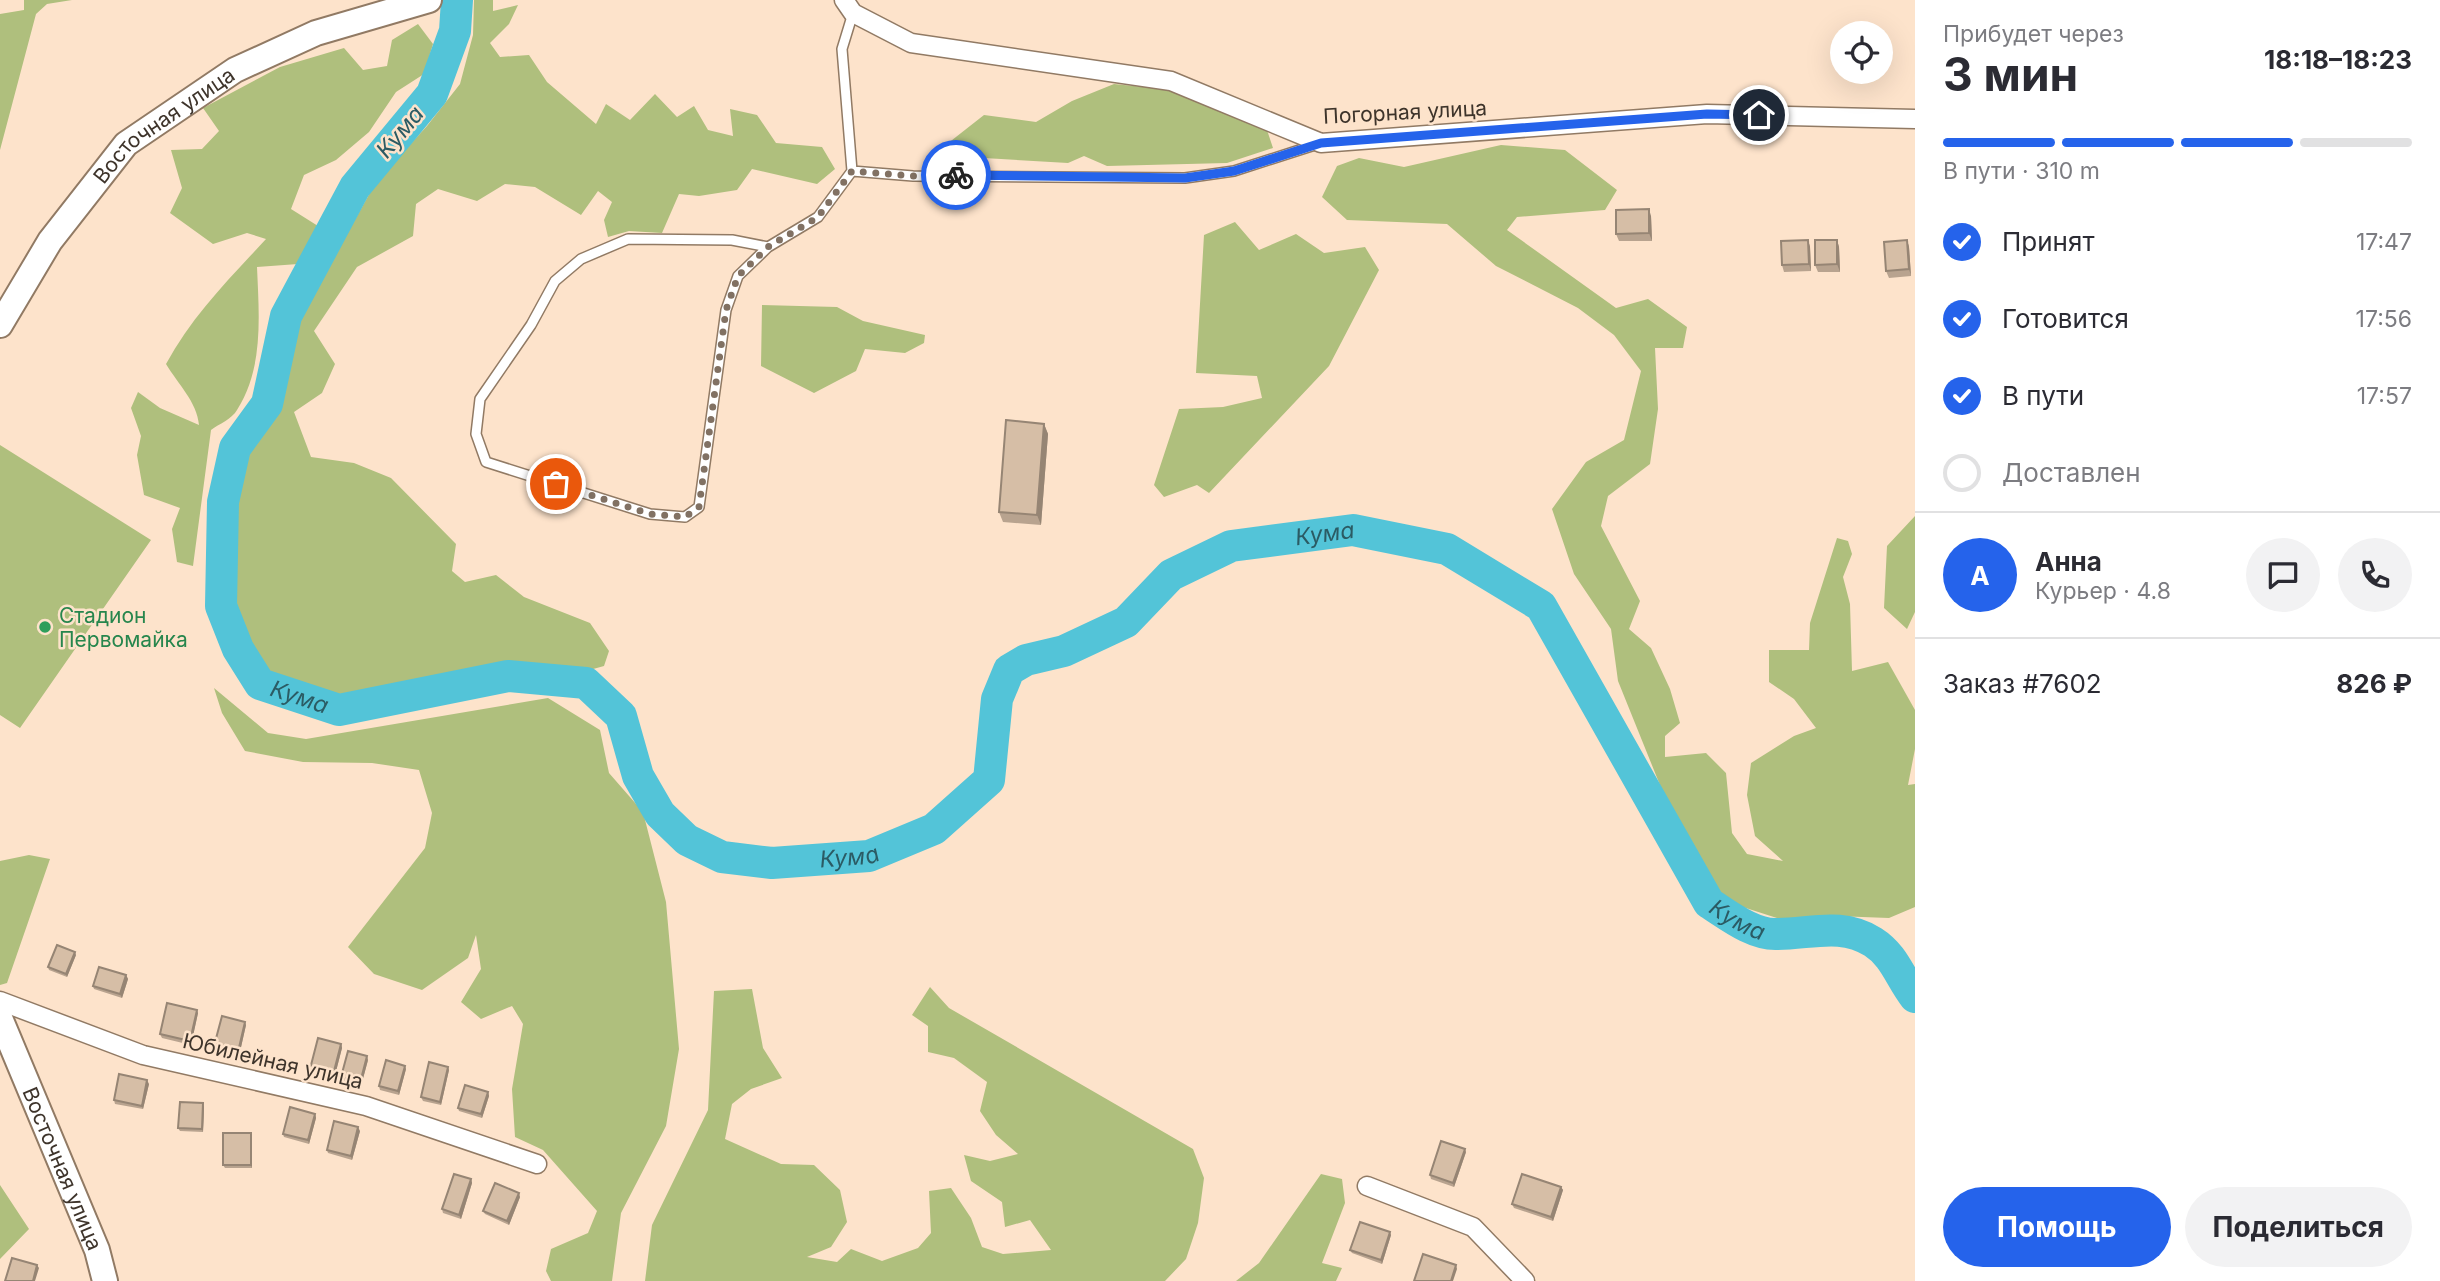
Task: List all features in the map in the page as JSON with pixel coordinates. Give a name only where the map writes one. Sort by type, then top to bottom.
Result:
[{"type":"street","name":"Восточная улица","points":[[0,326],[50,241],[126,144],[235,70],[316,33],[396,7],[429,0]]},
{"type":"street","name":"Погорная улица","points":[[848,7],[911,43],[1171,81],[1321,143],[1707,114],[1915,119]]},
{"type":"street","name":"Юбилейная улица","points":[[0,1001],[143,1055],[366,1106],[537,1164]]},
{"type":"street","name":"Восточная улица","points":[[0,1018],[97,1250],[104,1281]]},
{"type":"street","points":[[1367,1186],[1473,1227],[1525,1281]]},
{"type":"lane","points":[[768,247],[732,240],[628,239],[581,259],[555,281],[531,325],[480,399],[476,434],[486,462],[650,514],[685,517],[699,507],[726,310],[738,276],[768,247],[818,217],[852,171],[842,49],[848,7]]},
{"type":"lane","points":[[852,171],[914,176],[1185,178],[1234,171],[1321,143]]},
{"type":"green space","points":[[24,0],[72,0],[47,4],[36,14],[0,150],[0,14],[24,10]]},
{"type":"green space","points":[[474,0],[493,0],[493,11],[518,5],[509,24],[490,43],[500,57],[529,55],[547,82],[596,124],[606,104],[630,120],[655,94],[677,117],[694,106],[708,130],[733,136],[730,109],[757,115],[776,143],[822,147],[835,169],[817,184],[752,169],[737,190],[699,196],[679,194],[662,233],[629,231],[608,237],[604,220],[612,202],[598,191],[581,215],[535,187],[505,184],[477,201],[438,189],[416,204],[413,236],[357,267],[314,331],[335,364],[322,393],[294,412],[311,457],[354,463],[391,478],[456,544],[452,571],[465,582],[496,575],[524,597],[590,623],[609,651],[604,666],[586,671],[501,663],[343,702],[268,678],[233,604],[234,508],[247,450],[279,409],[295,327],[376,182],[427,126],[460,84],[473,35]]},
{"type":"green space","points":[[418,24],[433,44],[424,74],[396,92],[369,132],[336,160],[304,175],[291,209],[318,226],[298,264],[257,267],[258,341],[252,377],[235,413],[211,430],[193,566],[177,562],[172,529],[180,508],[144,495],[137,455],[141,436],[131,408],[138,392],[160,408],[199,425],[191,401],[166,364],[199,314],[266,239],[247,233],[213,244],[170,213],[182,188],[171,150],[202,149],[219,131],[203,108],[280,67],[344,48],[363,70],[387,66],[392,40]]},
{"type":"green space","points":[[1114,84],[1173,90],[1267,130],[1273,148],[1227,163],[1107,166],[1084,156],[1068,163],[933,155],[984,115],[1036,122],[1072,101]]},
{"type":"green space","points":[[1501,145],[1565,150],[1617,190],[1605,210],[1517,217],[1507,230],[1616,308],[1648,299],[1687,327],[1683,348],[1655,348],[1658,409],[1650,464],[1608,496],[1601,526],[1640,601],[1629,629],[1651,648],[1670,689],[1680,723],[1665,736],[1665,757],[1706,753],[1726,773],[1732,833],[1747,854],[1783,861],[1755,836],[1747,795],[1751,763],[1794,736],[1816,728],[1794,699],[1769,682],[1769,650],[1809,650],[1810,623],[1837,538],[1848,541],[1852,554],[1843,577],[1850,604],[1852,671],[1888,662],[1915,710],[1915,749],[1908,785],[1915,784],[1915,907],[1889,918],[1835,916],[1786,921],[1721,900],[1664,795],[1618,681],[1611,629],[1574,574],[1552,509],[1586,462],[1624,440],[1641,371],[1614,335],[1578,308],[1496,266],[1447,224],[1347,220],[1322,197],[1337,166],[1359,158],[1404,167]]},
{"type":"green space","points":[[1235,222],[1259,250],[1296,234],[1324,253],[1365,247],[1379,270],[1329,366],[1209,493],[1197,485],[1164,497],[1154,485],[1179,409],[1223,407],[1262,398],[1257,376],[1196,373],[1204,235]]},
{"type":"green space","points":[[762,305],[837,307],[863,321],[925,335],[924,343],[905,353],[865,349],[856,371],[814,393],[761,366]]},
{"type":"green space","name":"Стадион Первомайка","points":[[0,445],[151,540],[20,728],[0,715]]},
{"type":"green space","points":[[1915,516],[1915,612],[1907,629],[1884,608],[1887,546]]},
{"type":"green space","points":[[214,688],[268,733],[306,739],[548,698],[600,730],[609,773],[643,812],[666,902],[679,1049],[666,1126],[621,1213],[612,1281],[551,1281],[546,1271],[551,1249],[588,1233],[597,1211],[543,1150],[515,1137],[512,1089],[523,1024],[512,1006],[481,1019],[461,1002],[481,969],[476,935],[468,958],[422,990],[374,974],[348,947],[425,848],[432,813],[419,770],[372,763],[303,762],[245,751],[222,713]]},
{"type":"green space","points":[[29,855],[50,859],[7,983],[0,985],[0,861]]},
{"type":"green space","points":[[930,987],[949,1008],[1193,1149],[1204,1178],[1198,1223],[1186,1259],[1165,1281],[645,1281],[652,1225],[708,1110],[714,991],[752,989],[763,1048],[782,1078],[751,1089],[732,1104],[725,1139],[781,1164],[814,1165],[840,1190],[847,1222],[831,1247],[807,1257],[837,1262],[851,1249],[882,1261],[918,1248],[931,1233],[929,1191],[951,1188],[971,1218],[982,1247],[1003,1254],[1051,1250],[1030,1220],[1005,1227],[1002,1202],[971,1181],[964,1155],[990,1161],[1018,1154],[996,1135],[980,1111],[987,1082],[954,1058],[928,1052],[928,1026],[912,1015]]},
{"type":"green space","points":[[1321,1174],[1342,1179],[1345,1203],[1322,1263],[1342,1268],[1336,1281],[1236,1281],[1259,1263]]},
{"type":"green space","points":[[0,1185],[29,1229],[0,1259]]},
{"type":"building","points":[[1649,209],[1649,233],[1616,234],[1616,210]]},
{"type":"building","points":[[1808,240],[1809,264],[1782,265],[1781,241]]},
{"type":"building","points":[[1815,240],[1837,240],[1837,264],[1815,265]]},
{"type":"building","points":[[1907,240],[1909,269],[1886,271],[1884,242]]},
{"type":"building","points":[[1006,420],[1044,424],[1037,515],[999,512]]},
{"type":"building","points":[[57,945],[75,952],[66,974],[48,967]]},
{"type":"building","points":[[99,967],[126,975],[120,994],[93,986]]},
{"type":"building","points":[[167,1003],[197,1010],[190,1041],[160,1034]]},
{"type":"building","points":[[222,1016],[245,1022],[238,1052],[214,1046]]},
{"type":"building","points":[[318,1038],[341,1044],[333,1075],[310,1069]]},
{"type":"building","points":[[348,1051],[367,1056],[360,1083],[341,1077]]},
{"type":"building","points":[[386,1060],[405,1066],[398,1091],[379,1086]]},
{"type":"building","points":[[429,1062],[448,1067],[440,1102],[421,1097]]},
{"type":"building","points":[[119,1074],[147,1080],[142,1106],[114,1100]]},
{"type":"building","points":[[465,1085],[488,1092],[481,1114],[458,1108]]},
{"type":"building","points":[[180,1102],[203,1103],[202,1129],[178,1128]]},
{"type":"building","points":[[290,1107],[315,1114],[308,1140],[283,1134]]},
{"type":"building","points":[[334,1121],[358,1127],[351,1156],[327,1150]]},
{"type":"building","points":[[223,1133],[251,1133],[251,1165],[223,1165]]},
{"type":"building","points":[[1441,1141],[1465,1149],[1453,1183],[1430,1175]]},
{"type":"building","points":[[454,1174],[471,1179],[459,1215],[442,1209]]},
{"type":"building","points":[[1522,1174],[1561,1187],[1551,1217],[1512,1204]]},
{"type":"building","points":[[495,1183],[519,1193],[507,1221],[483,1211]]},
{"type":"building","points":[[1360,1222],[1390,1232],[1381,1260],[1350,1250]]},
{"type":"building","points":[[1423,1254],[1456,1265],[1451,1281],[1414,1281]]},
{"type":"building","points":[[12,1258],[37,1265],[33,1281],[5,1281]]},
{"type":"waterway","name":"Кума","points":[[457,0],[455,31],[432,94],[355,187],[286,316],[267,404],[235,448],[223,502],[221,606],[238,649],[260,684],[339,710],[508,676],[586,683],[621,716],[638,776],[660,814],[687,840],[722,857],[772,863],[869,856],[934,829],[989,780],[997,699],[1009,670],[1026,660],[1064,651],[1126,622],[1171,575],[1231,546],[1353,530],[1447,549],[1541,606],[1709,903],[1741,923],[1768,933],[1838,931],[1861,936],[1887,954],[1915,997]]},
{"type":"way so far","points":[[556,484],[650,514],[685,517],[699,507],[726,310],[738,276],[768,247],[818,217],[852,171],[914,176],[956,175]]},
{"type":"place","name":"Стадион Первомайка","points":[[45,627]]},
{"type":"route","points":[[956,175],[1185,178],[1234,171],[1321,143],[1707,114],[1759,115]]}]
